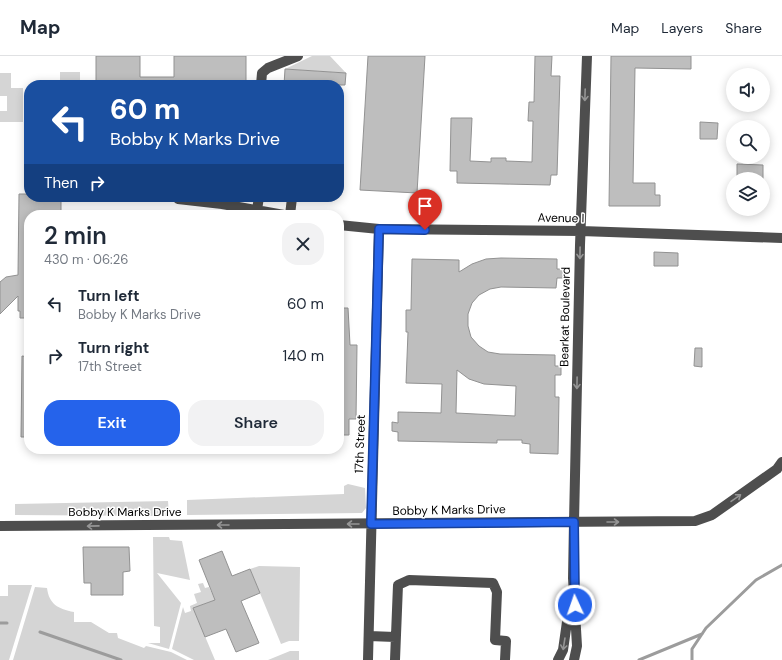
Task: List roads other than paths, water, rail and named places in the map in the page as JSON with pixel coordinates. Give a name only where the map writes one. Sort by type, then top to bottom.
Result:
[{"type":"street","points":[[261,80],[262,73],[268,68],[298,56]]},
{"type":"street","name":"Bearkat Boulevard","points":[[574,660],[577,646],[573,578],[574,522],[587,56]]},
{"type":"street","points":[[204,202],[257,210],[258,202]]},
{"type":"street","name":"Avenue I","points":[[344,226],[379,229],[581,231],[782,238]]},
{"type":"street","name":"17th Street","points":[[368,660],[379,229]]},
{"type":"street","name":"Bobby K Marks Drive","points":[[0,526],[695,521],[712,515],[777,469],[782,462]]},
{"type":"street","name":"Bearkat Boulevard","points":[[558,660],[563,650],[573,578]]},
{"type":"street","points":[[395,660],[398,590],[401,582],[409,580],[489,582],[495,585],[497,592],[495,640],[506,641],[505,660]]},
{"type":"street","points":[[369,636],[395,637]]},
{"type":"waterway","points":[[692,660],[692,649],[706,628],[756,580],[782,565]]},
{"type":"waterway","points":[[0,623],[7,623]]},
{"type":"waterway","points":[[40,632],[121,660]]},
{"type":"waterway","points":[[639,660],[702,634]]}]
